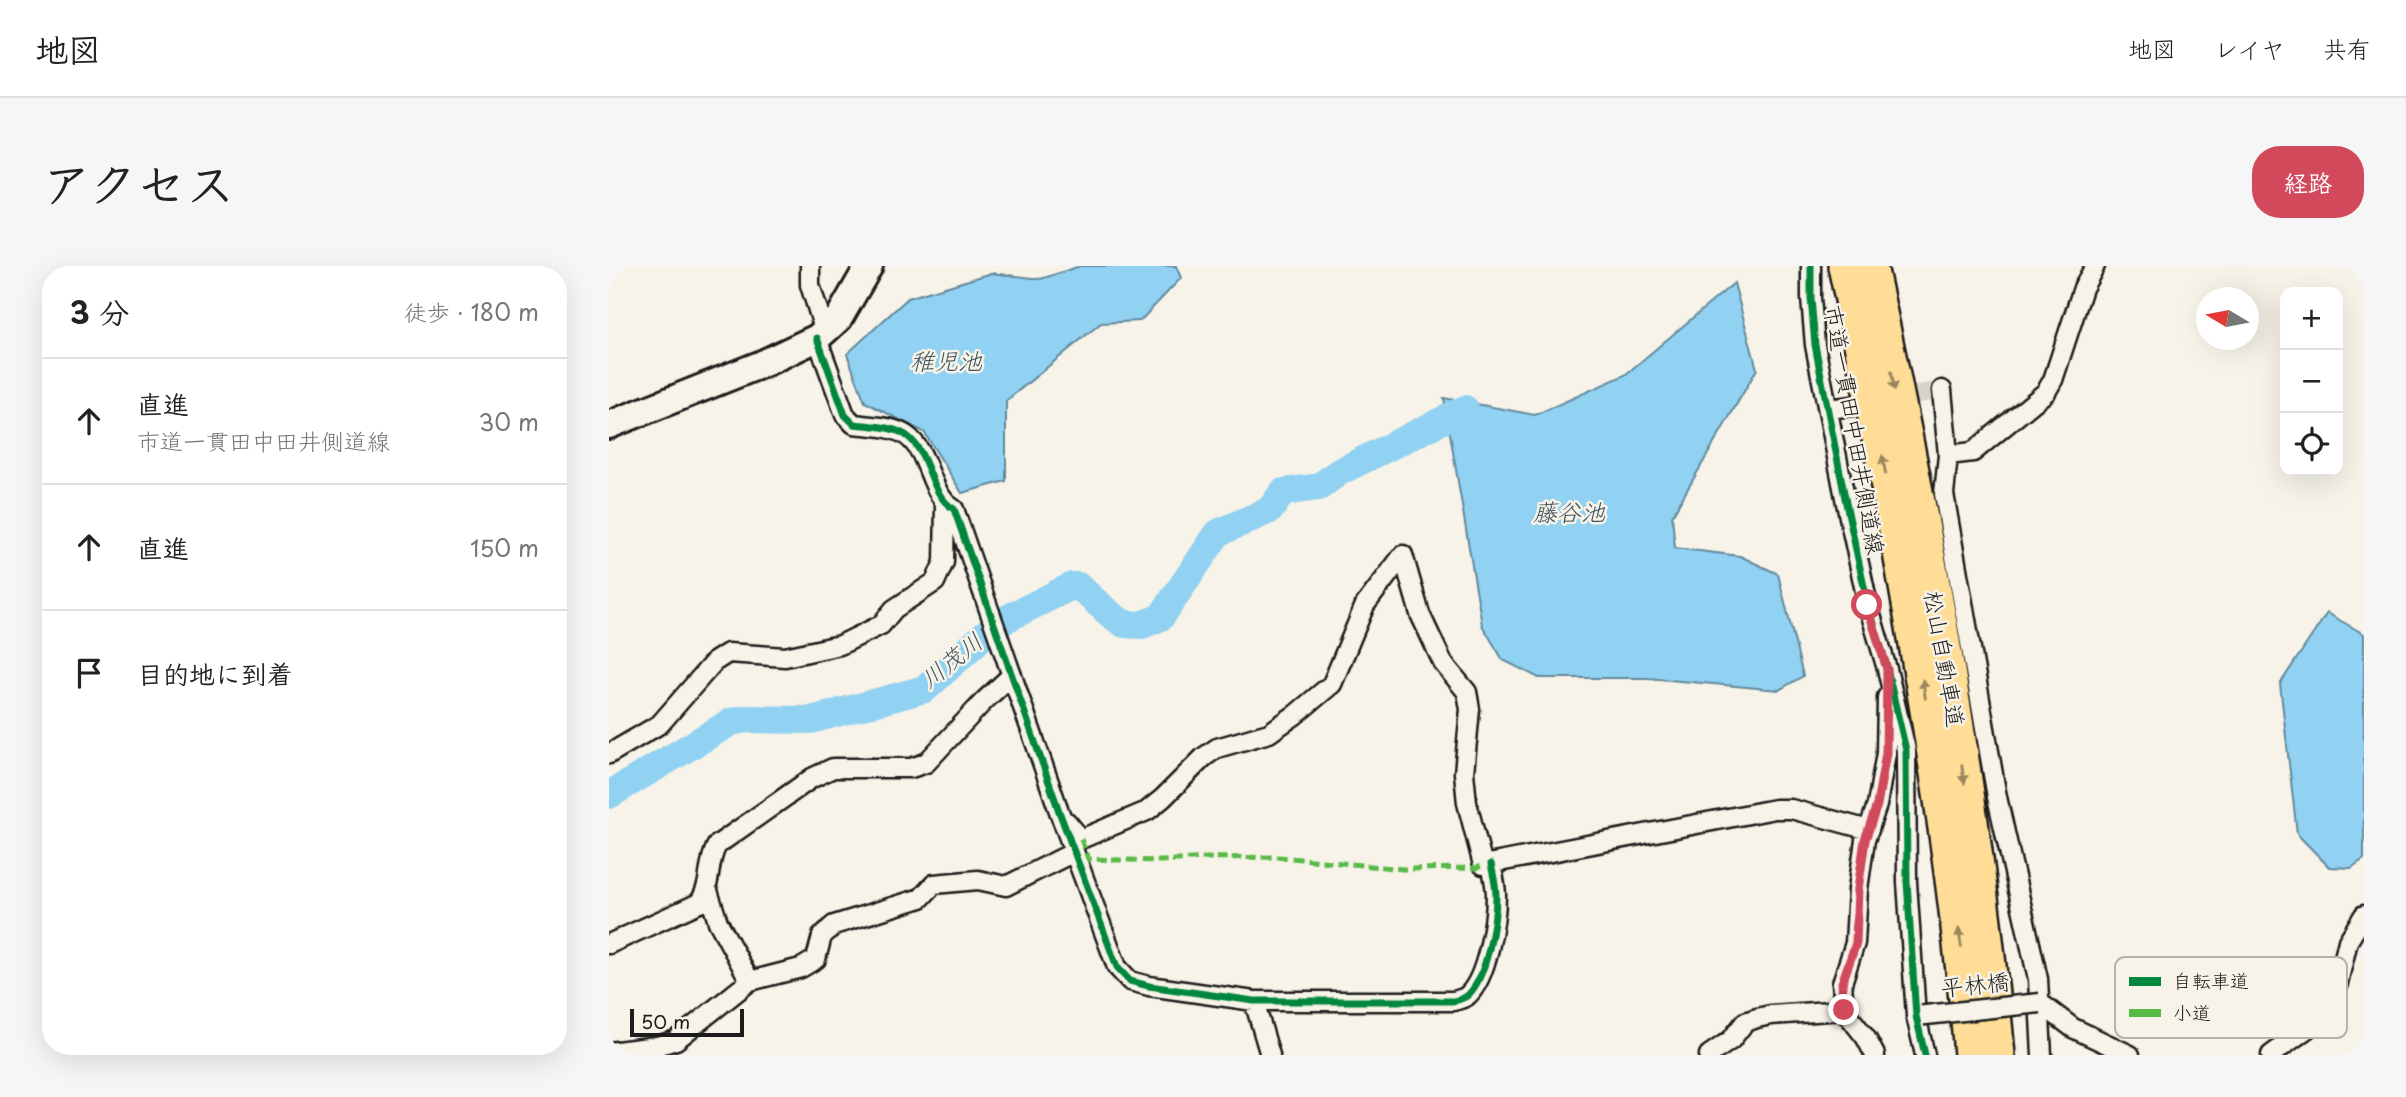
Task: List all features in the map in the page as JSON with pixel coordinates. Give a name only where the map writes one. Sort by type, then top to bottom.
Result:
[{"type":"highway","points":[[1836,266],[1860,394]]},
{"type":"highway","name":"松山自動車道","points":[[1845,266],[1860,394],[1921,669],[1963,958],[1971,1055]]},
{"type":"highway","name":"松山自動車道","points":[[1871,266],[1948,668],[1989,959],[1998,1055]]},
{"type":"street","points":[[609,754],[660,724],[714,662],[728,653],[785,657],[840,645],[881,625],[894,609],[935,582],[944,562],[945,504],[920,452],[907,435],[853,424],[845,415],[821,335],[810,285],[810,266]]},
{"type":"street","points":[[609,425],[762,364],[821,335],[839,318],[869,266]]},
{"type":"street","name":"市道一貫田中田井側道線","points":[[1811,266],[1815,345],[1867,605],[1887,669],[1906,750],[1907,882],[1916,1016],[1925,1055]]},
{"type":"street","points":[[1948,455],[1973,452],[2046,392],[2053,380],[2083,288],[2095,266]]},
{"type":"street","points":[[1942,390],[1948,455],[1944,494],[1997,797],[2038,979],[2042,1055]]},
{"type":"street","points":[[1828,409],[1860,394]]},
{"type":"street","points":[[945,504],[954,509],[1060,814],[1117,967],[1131,981],[1254,1001],[1454,1001],[1466,998],[1473,990],[1489,950],[1496,893],[1491,864]]},
{"type":"street","points":[[1060,814],[1081,839],[1103,830],[1147,811],[1217,748],[1269,733],[1295,715],[1332,684],[1365,605],[1403,555],[1420,614],[1443,663],[1467,692],[1470,709],[1464,773],[1467,803],[1483,865],[1775,809],[1791,809],[1868,830]]},
{"type":"street","points":[[1875,1055],[1866,1038],[1844,1010],[1842,983],[1856,943],[1858,889],[1868,830],[1877,805],[1886,753],[1887,669]]},
{"type":"street","points":[[750,981],[718,922],[708,891],[711,856],[717,845],[812,778],[833,768],[911,768],[926,762],[1012,675]]},
{"type":"street","points":[[609,1052],[657,1046],[676,1040],[750,981],[801,968],[816,959],[823,936],[834,925],[921,898],[935,884],[978,880],[1006,886],[1074,852]]},
{"type":"street","points":[[609,944],[699,903],[708,891]]},
{"type":"street","points":[[2344,957],[2348,942],[2364,915]]},
{"type":"street","points":[[1254,1001],[1269,1055]]},
{"type":"street","points":[[2040,1003],[2073,1028],[2130,1055]]},
{"type":"street","name":"平林橋","points":[[1916,1016],[2040,1003]]},
{"type":"street","points":[[1709,1055],[1731,1040],[1745,1022],[1757,1018],[1844,1010]]},
{"type":"street","points":[[2271,1055],[2294,1038]]},
{"type":"water","name":"稚児池","points":[[1080,266],[1176,266],[1181,278],[1140,321],[1101,323],[1006,401],[1006,481],[962,493],[924,432],[865,402],[847,354],[908,298],[992,273],[1041,279]]},
{"type":"water","name":"藤谷池","points":[[1734,283],[1757,369],[1672,516],[1675,548],[1740,556],[1778,574],[1803,676],[1779,690],[1647,678],[1539,678],[1503,660],[1482,625],[1444,398],[1535,415],[1625,375]]},
{"type":"water","points":[[2327,613],[2364,634],[2364,859],[2351,868],[2329,867],[2297,834],[2280,684]]},
{"type":"waterway","name":"川茂川","points":[[609,795],[731,722],[745,719],[811,720],[925,689],[985,634],[1008,618],[1072,586],[1078,586],[1124,624],[1142,625],[1161,617],[1218,533],[1270,510],[1283,492],[1319,487],[1339,472],[1465,409]]},
{"type":"tunnel","points":[[1890,399],[1942,390]]},
{"type":"marked path","points":[[1081,839],[1088,859],[1161,861],[1280,857],[1403,869],[1477,868],[1483,865]]},
{"type":"cycle path","points":[[1811,266],[1815,345],[1846,503],[1868,605],[1887,669],[1906,750],[1907,882],[1916,1016],[1925,1055]]},
{"type":"cycle path","points":[[817,338],[845,415],[854,424],[888,428],[907,436],[921,453],[939,494],[954,509],[1060,814],[1117,967],[1130,981],[1254,1001],[1461,999],[1475,987],[1489,948],[1496,896],[1491,864]]},
{"type":"route","points":[[1844,1010],[1842,983],[1856,943],[1858,889],[1865,840],[1877,805],[1886,753],[1887,669],[1867,605]]}]
